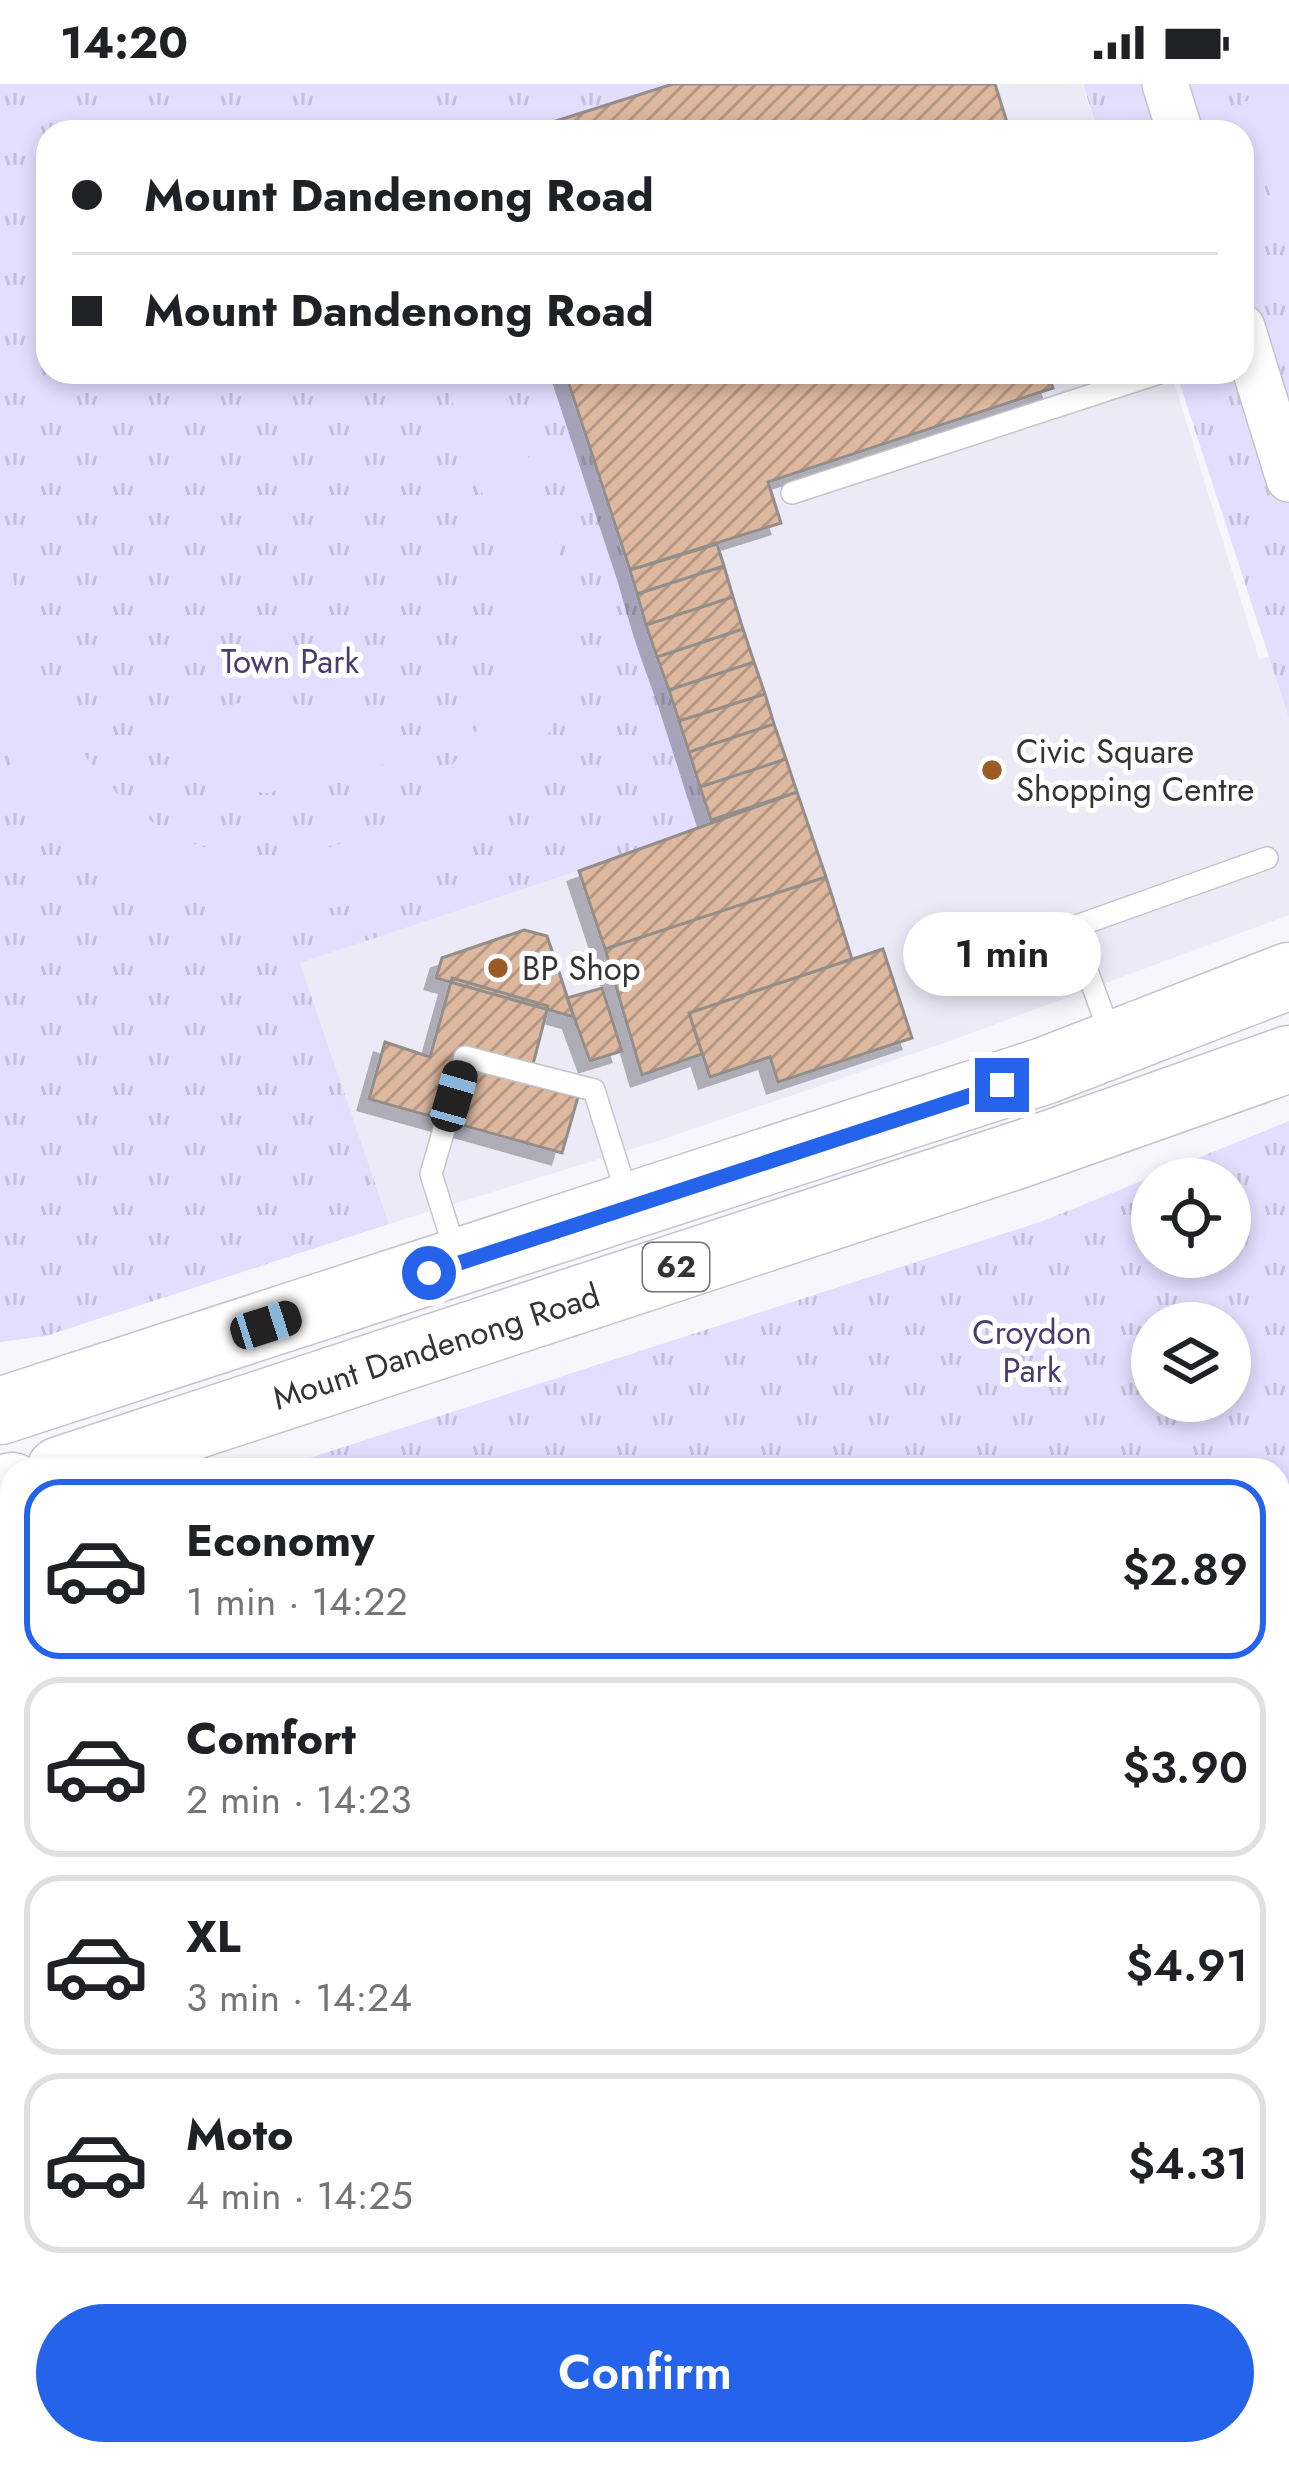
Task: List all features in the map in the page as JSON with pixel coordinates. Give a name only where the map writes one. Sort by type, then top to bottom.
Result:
[{"type":"main road","name":"62","points":[[0,1411],[1114,1046],[1289,976]]},
{"type":"main road","name":"Mount Dandenong Road","points":[[104,1458],[1027,1152],[1289,1060]]},
{"type":"street","points":[[1165,84],[1176,120]]},
{"type":"street","points":[[1254,371],[1289,479]]},
{"type":"lane","points":[[792,493],[1125,384]]},
{"type":"lane","points":[[951,971],[1267,857]]},
{"type":"lane","points":[[1072,929],[1114,1046]]},
{"type":"lane","points":[[459,1263],[431,1174],[465,1057],[594,1090],[631,1208]]},
{"type":"shaded area","points":[[673,84],[1082,84],[1093,120],[559,120]]},
{"type":"shaded area","name":"Civic Square Shopping Centre","points":[[569,384],[1175,384],[1259,659],[1272,656],[1289,712],[1289,915],[950,1041],[658,1141],[389,1224],[300,963],[712,826]]},
{"type":"green space","name":"Town Park","points":[[0,84],[672,84],[559,120],[36,120],[36,384],[569,384],[713,826],[300,963],[389,1224],[46,1336],[0,1342]]},
{"type":"green space","points":[[349,84],[408,84],[420,120],[361,120]]},
{"type":"green space","points":[[1083,84],[1289,84],[1289,718],[1180,384],[1254,384],[1254,120],[1094,120]]},
{"type":"green space","points":[[1289,87],[1289,255],[1254,144],[1254,120],[1246,120],[1241,103]]},
{"type":"green space","points":[[447,384],[505,384],[577,608],[561,699],[542,752],[510,802],[470,846],[420,881],[373,902],[265,917],[205,907],[151,886],[100,855],[36,834],[0,724],[0,535],[44,674],[58,708],[95,769],[120,796],[184,839],[251,856],[319,850],[383,824],[438,781],[480,724],[505,656],[509,581]]},
{"type":"green space","points":[[272,695],[396,742],[402,755],[393,762],[264,794],[133,743],[133,734],[143,727]]},
{"type":"green space","name":"Croydon Park","points":[[1289,1121],[1289,1458],[309,1458],[1043,1221],[1131,1185],[1131,1278],[1251,1278],[1251,1158],[1198,1158]]},
{"type":"building","points":[[673,84],[995,84],[1006,120],[559,120]]},
{"type":"building","points":[[569,384],[1052,384],[1053,388],[768,482],[781,523],[630,570]]},
{"type":"building","points":[[717,544],[724,566],[637,594],[630,570]]},
{"type":"building","points":[[724,566],[733,597],[646,625],[637,594]]},
{"type":"building","points":[[733,597],[743,629],[657,657],[646,625]]},
{"type":"building","points":[[743,629],[754,662],[669,690],[657,657]]},
{"type":"building","points":[[754,662],[765,694],[679,721],[669,690]]},
{"type":"building","points":[[765,694],[774,724],[689,752],[679,721]]},
{"type":"building","points":[[774,724],[786,759],[700,787],[689,752]]},
{"type":"building","points":[[786,759],[797,792],[711,820],[700,787]]},
{"type":"building","points":[[797,792],[826,877],[605,949],[579,871]]},
{"type":"building","points":[[826,877],[852,959],[689,1013],[702,1054],[642,1075],[605,949]]},
{"type":"building","name":"BP Shop","points":[[524,930],[547,936],[574,1017],[436,978],[442,958]]},
{"type":"building","points":[[883,949],[912,1038],[778,1082],[770,1057],[710,1077],[689,1013]]},
{"type":"building","points":[[452,978],[548,1006],[528,1084],[578,1097],[562,1153],[369,1099],[385,1042],[430,1057]]},
{"type":"building","points":[[602,988],[622,1051],[590,1061],[567,998]]},
{"type":"place","name":"Civic Square Shopping Centre","points":[[992,770]]},
{"type":"place","name":"BP Shop","points":[[498,968]]},
{"type":"route","points":[[429,1273],[1002,1085]]}]
